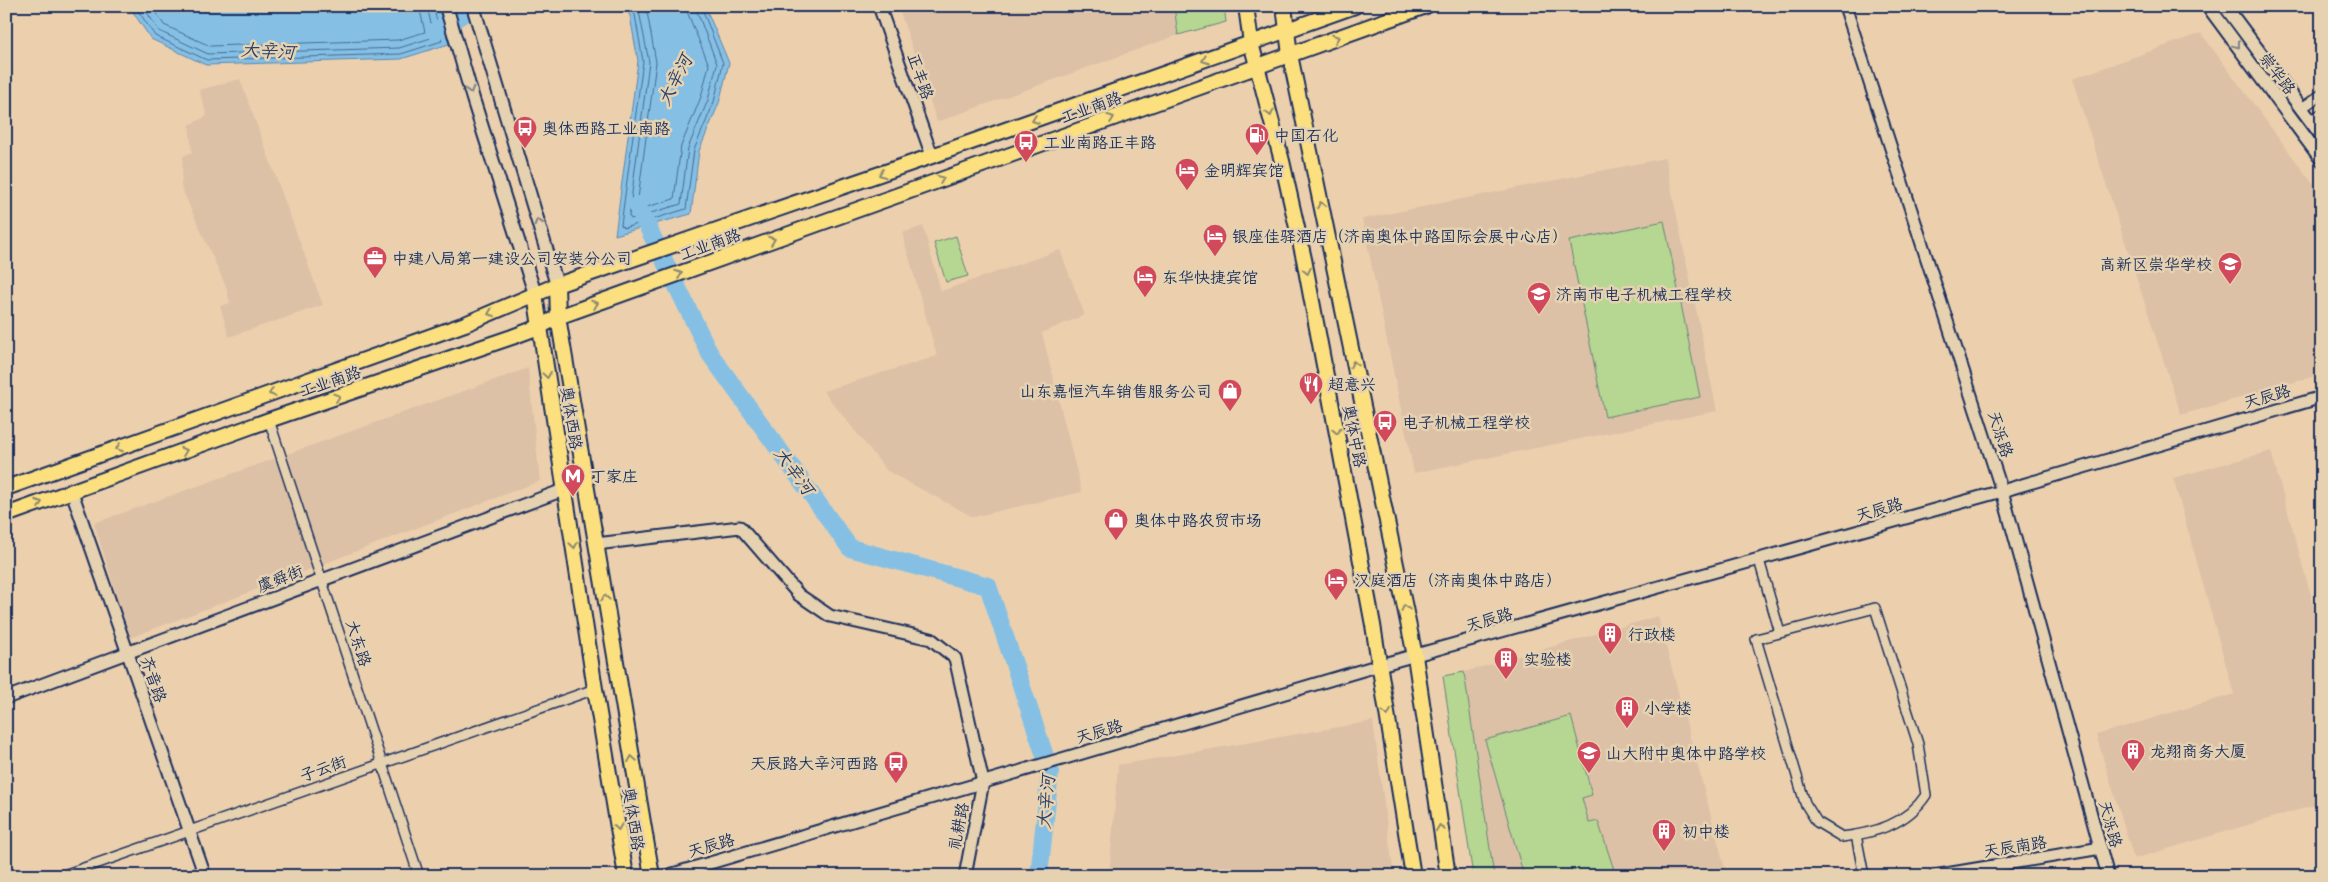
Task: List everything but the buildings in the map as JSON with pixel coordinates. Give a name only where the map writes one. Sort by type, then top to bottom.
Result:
[{"type":"main road","name":"奥体西路","points":[[446,6],[473,100],[536,294],[595,689],[626,876]]},
{"type":"main road","name":"奥体西路","points":[[472,6],[557,285],[558,317],[652,876]]},
{"type":"main road","name":"奥体中路","points":[[1246,6],[1251,43],[1304,259],[1380,665],[1413,876]]},
{"type":"main road","name":"奥体中路","points":[[1284,6],[1290,55],[1415,656],[1448,876]]},
{"type":"main road","name":"工业南路","points":[[6,488],[465,324],[557,285],[932,156],[1355,6]]},
{"type":"main road","name":"工业南路","points":[[6,515],[269,420],[540,327],[558,317],[1426,6]]},
{"type":"main road","name":"崇华路","points":[[2208,6],[2322,160]]},
{"type":"main road","name":"崇华路","points":[[2225,6],[2322,136]]},
{"type":"street","name":"正丰路","points":[[879,6],[932,156]]},
{"type":"street","name":"天泺路","points":[[1845,6],[2002,491],[2108,876]]},
{"type":"street","points":[[2302,108],[2322,94]]},
{"type":"street","points":[[2311,121],[2322,113]]},
{"type":"street","name":"天辰路","points":[[666,876],[1380,665],[2002,491],[2322,397]]},
{"type":"street","name":"大东路","points":[[269,420],[419,876]]},
{"type":"street","name":"虞舜街","points":[[6,698],[566,489]]},
{"type":"street","name":"齐音路","points":[[72,492],[205,876]]},
{"type":"street","points":[[596,544],[740,527],[799,594],[830,616],[931,639],[955,658],[983,782]]},
{"type":"street","points":[[1759,560],[1780,633]]},
{"type":"street","points":[[1876,608],[1918,744],[1926,795],[1918,806],[1884,829],[1842,837],[1817,822],[1806,803],[1756,640],[1780,633],[1876,608]]},
{"type":"street","name":"子云街","points":[[61,876],[595,689]]},
{"type":"street","name":"礼耕路","points":[[965,876],[983,782]]},
{"type":"street","points":[[1856,835],[1864,876]]},
{"type":"street","name":"天辰南路","points":[[1934,876],[2101,848]]},
{"type":"shaded area","points":[[898,6],[1174,6],[1178,35],[937,122]]},
{"type":"shaded area","name":"高新区崇华学校","points":[[2201,33],[2322,196],[2322,374],[2181,415],[2072,79]]},
{"type":"shaded area","points":[[240,79],[323,305],[229,337],[220,306],[230,303],[226,287],[181,187],[183,156],[192,152],[189,125],[207,116],[199,90]]},
{"type":"shaded area","name":"济南市电子机械工程学校","points":[[1665,158],[1717,411],[1414,473],[1362,219]]},
{"type":"shaded area","points":[[923,226],[941,291],[1060,250],[1085,315],[1042,333],[1082,492],[973,517],[887,471],[823,391],[937,356],[902,233]]},
{"type":"shaded area","points":[[528,368],[540,481],[130,638],[94,523]]},
{"type":"shaded area","points":[[2271,451],[2322,635],[2322,803],[2134,859],[2096,735],[2234,694],[2173,478]]},
{"type":"shaded area","name":"山大附中奥体中路学校","points":[[1658,616],[1727,876],[1494,876],[1464,672]]},
{"type":"shaded area","points":[[1373,721],[1394,876],[1109,876],[1118,765]]},
{"type":"shaded area","points":[[2092,868],[2094,876],[2047,876]]},
{"type":"green space","points":[[1174,6],[1224,6],[1226,22],[1178,35]]},
{"type":"green space","points":[[1664,221],[1700,397],[1605,417],[1569,241]]},
{"type":"green space","points":[[956,236],[968,276],[946,282],[934,243]]},
{"type":"green space","points":[[1464,672],[1494,876],[1473,876],[1443,676]]},
{"type":"green space","points":[[1571,716],[1592,795],[1582,798],[1589,823],[1598,821],[1616,876],[1524,876],[1485,740]]},
{"type":"water","points":[[129,6],[438,6],[449,44],[401,59],[206,65],[151,39]]},
{"type":"water","points":[[625,6],[705,6],[729,63],[719,103],[699,151],[691,214],[615,235],[638,61],[630,16]]},
{"type":"waterway","name":"大辛河","points":[[435,31],[476,6]]},
{"type":"waterway","name":"大辛河","points":[[637,205],[710,354],[850,548],[988,586],[1050,771],[1039,876]]},
{"type":"place","name":"奥体西路工业南路","points":[[525,149]]},
{"type":"place","name":"中国石化","points":[[1257,156]]},
{"type":"place","name":"工业南路正丰路","points":[[1026,163]]},
{"type":"place","name":"金明辉宾馆","points":[[1187,191]]},
{"type":"place","name":"银座佳驿酒店（济南奥体中路国际会展中心店）","points":[[1215,257]]},
{"type":"place","name":"中建八局第一建设公司安装分公司","points":[[375,279]]},
{"type":"place","name":"高新区崇华学校","points":[[2230,285]]},
{"type":"place","name":"东华快捷宾馆","points":[[1145,298]]},
{"type":"place","name":"济南市电子机械工程学校","points":[[1539,315]]},
{"type":"place","name":"超意兴","points":[[1311,405]]},
{"type":"place","name":"山东嘉恒汽车销售服务公司","points":[[1230,412]]},
{"type":"place","name":"电子机械工程学校","points":[[1385,443]]},
{"type":"place","name":"丁家庄","points":[[573,497]]},
{"type":"place","name":"奥体中路农贸市场","points":[[1116,541]]},
{"type":"place","name":"汉庭酒店（济南奥体中路店）","points":[[1336,601]]},
{"type":"place","name":"行政楼","points":[[1610,655]]},
{"type":"place","name":"实验楼","points":[[1506,680]]},
{"type":"place","name":"小学楼","points":[[1627,729]]},
{"type":"place","name":"龙翔商务大厦","points":[[2133,772]]},
{"type":"place","name":"山大附中奥体中路学校","points":[[1589,774]]},
{"type":"place","name":"天辰路大辛河西路","points":[[896,784]]},
{"type":"place","name":"初中楼","points":[[1664,852]]}]
